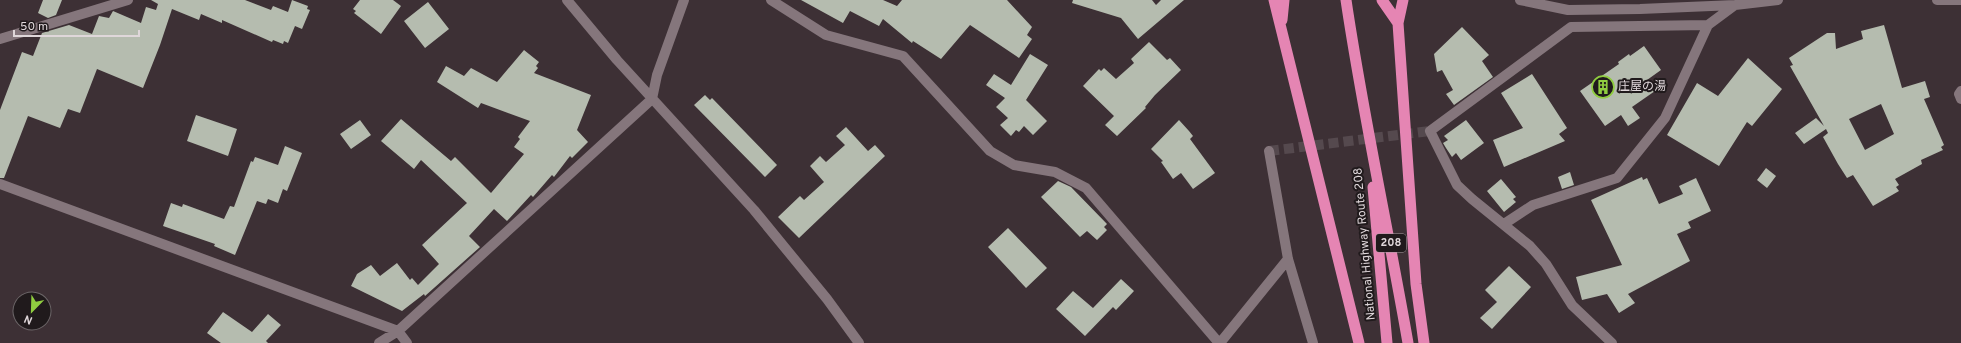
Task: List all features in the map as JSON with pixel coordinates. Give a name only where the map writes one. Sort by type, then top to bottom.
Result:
[{"type":"highway","points":[[1274,0],[1359,343]]},
{"type":"highway","points":[[1281,28],[1284,0]]},
{"type":"highway","name":"National Highway Route 208","points":[[1346,0],[1370,143],[1391,242],[1408,343]]},
{"type":"highway","points":[[1382,0],[1398,23]]},
{"type":"highway","points":[[1403,0],[1398,23],[1416,284],[1424,343]]},
{"type":"highway","name":"National Highway Route 208","points":[[1370,143],[1387,343]]},
{"type":"street","points":[[0,39],[128,0]]},
{"type":"street","points":[[567,0],[652,99],[754,210],[827,299],[859,343]]},
{"type":"street","points":[[379,343],[398,331],[652,99],[657,75],[684,0]]},
{"type":"street","points":[[771,0],[826,35],[903,56],[990,151],[1014,165],[1055,172],[1086,188],[1219,343],[1288,259]]},
{"type":"street","points":[[1520,0],[1568,10],[1640,10],[1735,5],[1778,0]]},
{"type":"street","points":[[1937,0],[1961,0]]},
{"type":"street","points":[[1504,224],[1533,205],[1617,178],[1665,118],[1708,25],[1735,5]]},
{"type":"street","points":[[1612,343],[1572,305],[1546,264],[1530,246],[1457,185],[1430,131],[1571,27],[1708,25]]},
{"type":"street","points":[[1961,91],[1958,94],[1961,99]]},
{"type":"street","points":[[1269,151],[1288,259],[1313,343]]},
{"type":"street","points":[[0,184],[398,331],[407,343]]},
{"type":"building","points":[[43,0],[62,0],[56,15],[48,18],[38,13]]},
{"type":"building","points":[[151,0],[245,0],[271,10],[273,6],[288,12],[292,0],[308,6],[307,9],[310,10],[302,29],[295,26],[288,43],[284,41],[283,44],[273,40],[272,42],[222,20],[222,23],[201,14],[199,20],[172,9],[143,88],[97,69],[80,113],[68,109],[60,128],[28,116],[4,178],[0,178],[0,110],[22,52],[33,56],[42,33],[69,25],[92,34],[99,16],[109,18],[113,11],[141,23],[146,7],[156,10],[158,4]]},
{"type":"building","points":[[360,0],[393,0],[401,6],[381,34],[354,13],[356,11],[353,9]]},
{"type":"building","points":[[801,0],[883,0],[897,6],[902,0],[1007,0],[1032,27],[1027,35],[1032,39],[1019,58],[970,25],[941,59],[913,41],[912,43],[883,19],[879,26],[850,11],[843,23]]},
{"type":"building","points":[[1073,0],[1152,0],[1156,5],[1161,0],[1184,0],[1138,39],[1121,18],[1072,3]]},
{"type":"building","points":[[428,2],[449,29],[425,48],[404,21]]},
{"type":"building","points":[[1884,25],[1902,88],[1925,81],[1930,97],[1924,99],[1944,145],[1941,147],[1943,150],[1921,160],[1922,164],[1895,179],[1899,185],[1896,187],[1899,191],[1873,206],[1853,175],[1847,178],[1838,164],[1823,137],[1828,133],[1826,129],[1804,144],[1795,133],[1816,118],[1824,126],[1790,66],[1793,65],[1789,58],[1827,33],[1835,33],[1836,49],[1863,39],[1861,31]],"holes":[[[1881,104],[1894,134],[1865,150],[1849,119]]]},
{"type":"building","points":[[1462,27],[1489,55],[1482,61],[1493,77],[1454,105],[1446,94],[1453,90],[1442,70],[1437,72],[1434,54]]},
{"type":"building","points":[[1149,42],[1167,60],[1170,58],[1181,70],[1155,95],[1145,107],[1146,108],[1117,136],[1105,125],[1114,116],[1083,86],[1099,69],[1101,71],[1104,68],[1116,79],[1134,63],[1131,59]]},
{"type":"building","name":"庄屋の湯","points":[[1644,46],[1661,70],[1647,80],[1655,91],[1632,107],[1640,118],[1628,126],[1621,115],[1605,126],[1580,91],[1619,64],[1618,62],[1629,54],[1630,56]]},
{"type":"building","points":[[524,50],[539,62],[536,66],[538,68],[534,73],[591,95],[577,130],[588,142],[572,158],[570,156],[554,177],[552,175],[533,197],[531,195],[507,221],[494,209],[469,236],[480,247],[425,296],[424,294],[402,311],[351,286],[357,274],[371,265],[380,276],[397,263],[410,280],[412,278],[418,285],[439,264],[422,245],[467,203],[421,160],[414,169],[381,141],[401,119],[451,161],[455,157],[491,193],[524,154],[514,147],[520,139],[518,137],[530,121],[481,103],[478,108],[437,82],[446,66],[464,76],[471,68],[497,82]]},
{"type":"building","points":[[1030,54],[1048,65],[1026,100],[1047,121],[1033,135],[1024,126],[1019,132],[1016,130],[1011,136],[1000,125],[1008,118],[996,107],[1005,98],[986,85],[994,74],[1011,85]]},
{"type":"building","points":[[1748,58],[1782,89],[1752,126],[1747,122],[1719,166],[1667,135],[1697,83],[1718,96]]},
{"type":"building","points":[[1532,74],[1567,128],[1559,134],[1565,141],[1504,167],[1493,140],[1523,128],[1501,93]]},
{"type":"building","points":[[705,95],[710,100],[712,98],[777,165],[765,177],[694,105]]},
{"type":"building","points":[[196,115],[237,129],[228,156],[187,141]]},
{"type":"building","points":[[360,120],[371,135],[351,149],[340,134]]},
{"type":"building","points":[[1179,120],[1193,136],[1190,139],[1215,173],[1193,189],[1181,173],[1173,179],[1161,162],[1163,161],[1151,149]]},
{"type":"building","points":[[1466,120],[1484,143],[1461,160],[1456,153],[1452,157],[1443,143],[1448,140],[1444,136]]},
{"type":"building","points":[[846,127],[868,151],[875,145],[885,156],[799,238],[778,217],[800,196],[804,200],[824,182],[810,166],[820,156],[826,162],[845,145],[836,136]]},
{"type":"building","points":[[285,146],[302,153],[287,191],[283,189],[278,203],[268,199],[266,204],[257,201],[235,255],[214,246],[215,244],[163,226],[171,203],[182,207],[183,204],[224,219],[230,206],[234,207],[251,161],[253,162],[255,157],[278,165]]},
{"type":"building","points":[[1766,168],[1776,176],[1767,188],[1757,180]]},
{"type":"building","points":[[1570,172],[1574,185],[1562,189],[1558,177]]},
{"type":"building","points":[[1642,177],[1643,180],[1647,178],[1659,204],[1683,194],[1679,186],[1696,178],[1711,211],[1688,222],[1691,228],[1677,234],[1690,261],[1628,294],[1635,303],[1619,313],[1607,294],[1582,300],[1576,277],[1622,265],[1591,200]]},
{"type":"building","points":[[1501,179],[1516,197],[1513,199],[1516,202],[1504,212],[1487,191]]},
{"type":"building","points":[[1058,181],[1071,187],[1107,224],[1104,227],[1107,230],[1097,240],[1087,231],[1080,237],[1041,197]]},
{"type":"building","points":[[1008,228],[1047,268],[1026,288],[988,247]]},
{"type":"building","points":[[1509,266],[1531,287],[1492,329],[1480,318],[1497,302],[1485,290]]},
{"type":"building","points":[[1121,279],[1134,291],[1116,310],[1113,307],[1085,336],[1056,309],[1073,291],[1093,308]]},
{"type":"building","points":[[223,312],[252,332],[268,314],[281,325],[266,341],[268,343],[221,343],[207,333]]},
{"type":"tunnel","points":[[1269,151],[1430,131]]},
{"type":"place","name":"庄屋の湯","points":[[1603,87]]}]
